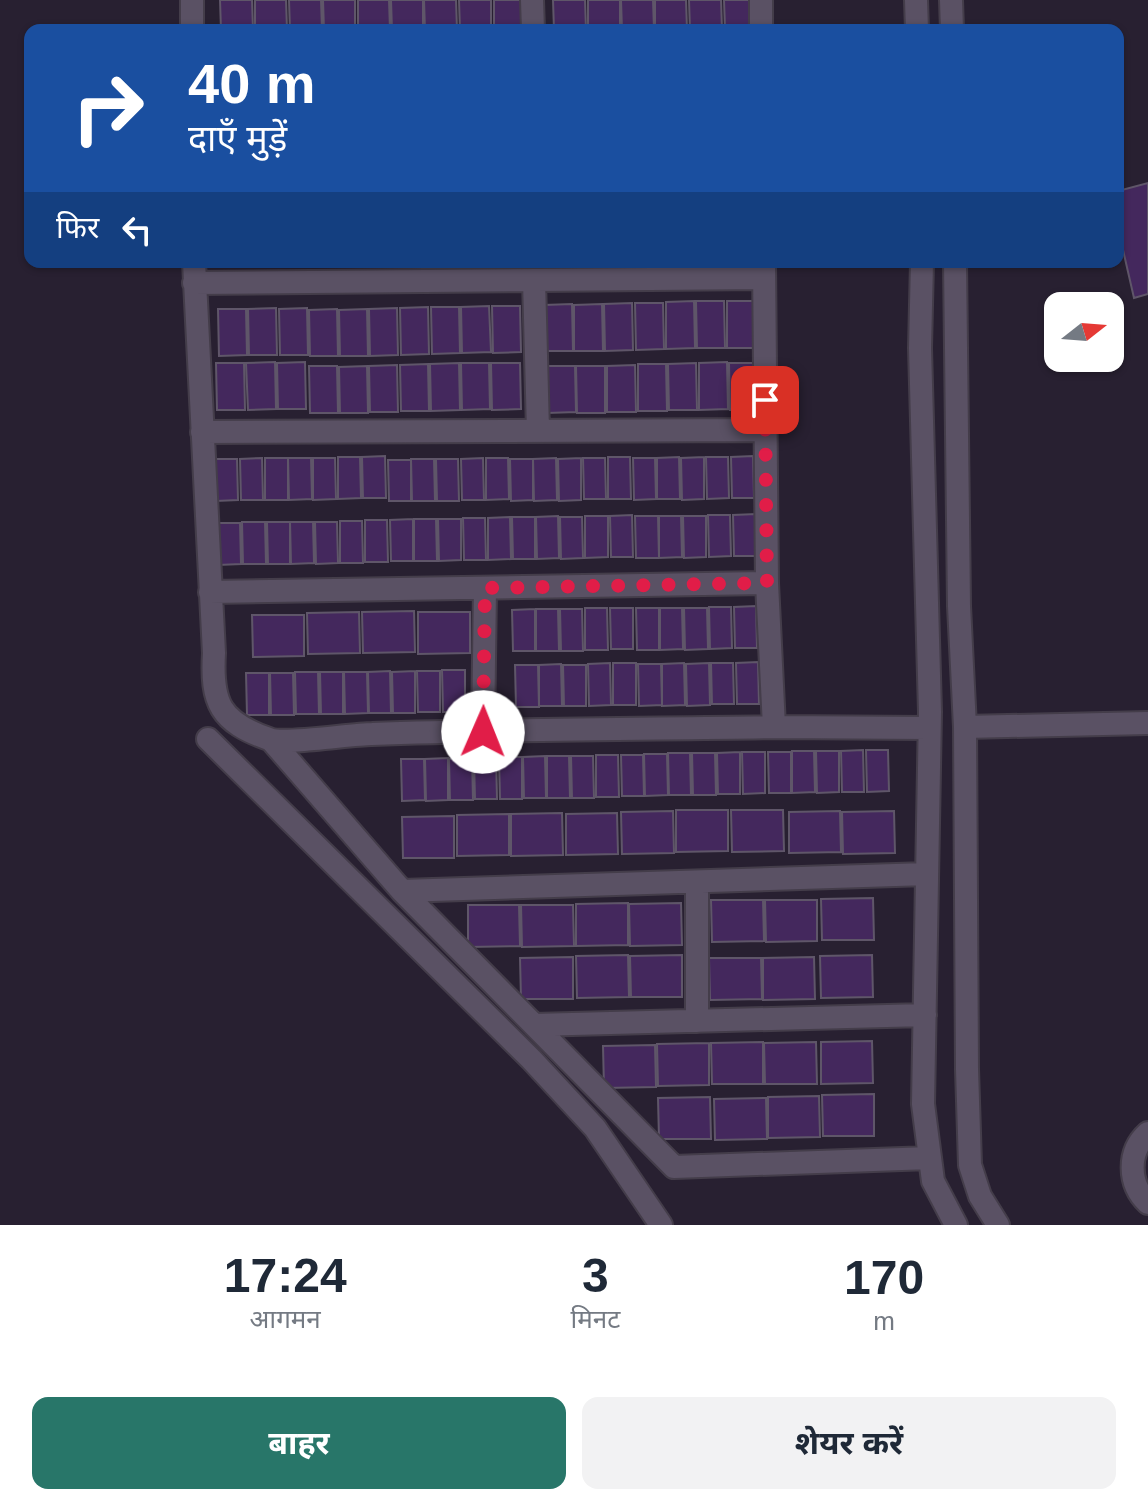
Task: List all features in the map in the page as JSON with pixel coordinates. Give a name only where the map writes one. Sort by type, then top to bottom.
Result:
[{"type":"street","points":[[192,0],[192,24]]},
{"type":"street","points":[[532,0],[533,24]]},
{"type":"street","points":[[761,0],[761,24]]},
{"type":"street","points":[[916,0],[917,24]]},
{"type":"street","points":[[951,0],[952,24]]},
{"type":"street","points":[[922,268],[920,348],[929,728],[923,1104],[933,1181],[956,1225]]},
{"type":"street","points":[[955,268],[970,1165],[980,1196],[998,1225]]},
{"type":"street","points":[[774,727],[767,583],[764,270],[534,280],[194,272],[214,653],[212,680],[221,711],[272,741],[402,891],[674,1167],[930,1158]]},
{"type":"street","points":[[534,280],[538,431]]},
{"type":"street","points":[[202,432],[766,430]]},
{"type":"street","points":[[210,592],[767,583]]},
{"type":"street","points":[[483,732],[485,588]]},
{"type":"street","points":[[965,727],[1148,723]]},
{"type":"street","points":[[272,741],[370,734],[774,727],[929,728]]},
{"type":"street","points":[[208,739],[531,1059],[595,1128],[661,1225]]},
{"type":"street","points":[[402,891],[927,874]]},
{"type":"street","points":[[697,882],[697,1021]]},
{"type":"street","points":[[534,1025],[925,1015]]},
{"type":"street","points":[[1148,1133],[1141,1139],[1132,1168],[1134,1184],[1148,1203]]},
{"type":"building","points":[[220,0],[252,0],[253,24],[221,24]]},
{"type":"building","points":[[255,0],[286,0],[287,24],[255,24]]},
{"type":"building","points":[[289,0],[321,0],[322,24],[290,24]]},
{"type":"building","points":[[323,0],[355,0],[355,24],[324,24]]},
{"type":"building","points":[[358,0],[389,0],[390,24],[358,24]]},
{"type":"building","points":[[391,0],[423,0],[423,24],[392,24]]},
{"type":"building","points":[[424,0],[456,0],[457,24],[425,24]]},
{"type":"building","points":[[459,0],[491,0],[491,24],[460,24]]},
{"type":"building","points":[[494,0],[525,0],[526,24],[494,24]]},
{"type":"building","points":[[553,0],[585,0],[586,24],[554,24]]},
{"type":"building","points":[[588,0],[620,0],[620,24],[588,24]]},
{"type":"building","points":[[621,0],[653,0],[654,24],[622,24]]},
{"type":"building","points":[[655,0],[686,0],[687,24],[655,24]]},
{"type":"building","points":[[689,0],[721,0],[722,24],[690,24]]},
{"type":"building","points":[[724,0],[756,0],[756,24],[725,24]]},
{"type":"building","points":[[1148,183],[1148,294],[1134,298],[1124,254],[1124,189]]},
{"type":"building","points":[[694,301],[695,348],[666,349],[666,302]]},
{"type":"building","points":[[696,301],[724,301],[725,348],[697,348]]},
{"type":"building","points":[[727,301],[755,301],[756,348],[727,348]]},
{"type":"building","points":[[632,303],[633,350],[605,351],[604,304]]},
{"type":"building","points":[[635,303],[663,303],[664,349],[636,350]]},
{"type":"building","points":[[572,304],[573,351],[545,351],[544,305]]},
{"type":"building","points":[[602,304],[603,351],[574,351],[574,305]]},
{"type":"building","points":[[489,306],[491,352],[462,353],[461,307]]},
{"type":"building","points":[[492,306],[520,306],[521,352],[493,353]]},
{"type":"building","points":[[428,307],[429,354],[401,355],[400,308]]},
{"type":"building","points":[[431,307],[459,307],[460,353],[432,354]]},
{"type":"building","points":[[276,308],[277,355],[249,355],[248,309]]},
{"type":"building","points":[[307,308],[308,355],[280,355],[279,309]]},
{"type":"building","points":[[397,308],[398,355],[370,356],[369,309]]},
{"type":"building","points":[[218,309],[246,309],[247,355],[219,356]]},
{"type":"building","points":[[337,309],[338,356],[310,356],[309,310]]},
{"type":"building","points":[[367,309],[368,356],[340,356],[339,310]]},
{"type":"building","points":[[275,362],[276,409],[248,410],[246,363]]},
{"type":"building","points":[[305,362],[306,409],[278,409],[277,363]]},
{"type":"building","points":[[727,362],[728,409],[699,410],[699,363]]},
{"type":"building","points":[[216,363],[244,363],[245,410],[217,410]]},
{"type":"building","points":[[459,363],[460,410],[431,411],[430,364]]},
{"type":"building","points":[[461,363],[489,363],[490,409],[462,410]]},
{"type":"building","points":[[491,363],[520,363],[521,409],[492,410]]},
{"type":"building","points":[[696,363],[697,410],[669,410],[668,364]]},
{"type":"building","points":[[729,363],[757,363],[758,409],[730,410]]},
{"type":"building","points":[[428,364],[429,411],[401,411],[400,365]]},
{"type":"building","points":[[638,364],[666,364],[667,411],[638,411]]},
{"type":"building","points":[[397,365],[398,412],[370,412],[369,366]]},
{"type":"building","points":[[635,365],[636,412],[607,412],[607,366]]},
{"type":"building","points":[[309,366],[337,366],[338,413],[310,413]]},
{"type":"building","points":[[367,366],[368,413],[340,413],[339,367]]},
{"type":"building","points":[[546,366],[575,366],[576,412],[547,413]]},
{"type":"building","points":[[576,366],[605,366],[605,413],[577,413]]},
{"type":"building","points":[[385,456],[386,498],[363,498],[362,457]]},
{"type":"building","points":[[753,456],[754,498],[732,498],[731,457]]},
{"type":"building","points":[[338,457],[360,457],[361,498],[338,499]]},
{"type":"building","points":[[608,457],[630,457],[631,499],[608,499]]},
{"type":"building","points":[[679,457],[680,499],[657,499],[657,458]]},
{"type":"building","points":[[704,457],[704,499],[682,500],[681,458]]},
{"type":"building","points":[[706,457],[728,457],[729,498],[707,499]]},
{"type":"building","points":[[262,458],[263,500],[241,500],[240,459]]},
{"type":"building","points":[[265,458],[288,458],[288,500],[265,500]]},
{"type":"building","points":[[288,458],[311,458],[312,499],[289,500]]},
{"type":"building","points":[[313,458],[335,458],[336,499],[313,500]]},
{"type":"building","points":[[483,458],[484,500],[462,500],[461,459]]},
{"type":"building","points":[[486,458],[508,458],[509,499],[486,500]]},
{"type":"building","points":[[556,458],[557,500],[534,501],[533,459]]},
{"type":"building","points":[[581,458],[581,500],[559,501],[558,459]]},
{"type":"building","points":[[583,458],[605,458],[606,499],[584,499]]},
{"type":"building","points":[[633,458],[655,458],[656,499],[634,500]]},
{"type":"building","points":[[215,459],[237,459],[238,500],[216,501]]},
{"type":"building","points":[[411,459],[434,459],[435,501],[412,501]]},
{"type":"building","points":[[436,459],[458,459],[459,501],[437,501]]},
{"type":"building","points":[[510,459],[533,459],[533,500],[511,501]]},
{"type":"building","points":[[388,460],[411,460],[411,501],[389,501]]},
{"type":"building","points":[[756,514],[756,556],[734,556],[733,515]]},
{"type":"building","points":[[632,515],[633,557],[611,557],[610,516]]},
{"type":"building","points":[[708,515],[730,515],[731,556],[709,557]]},
{"type":"building","points":[[558,516],[559,558],[537,559],[536,517]]},
{"type":"building","points":[[585,516],[608,516],[608,557],[585,558]]},
{"type":"building","points":[[635,516],[658,516],[659,558],[636,558]]},
{"type":"building","points":[[659,516],[681,516],[682,557],[659,558]]},
{"type":"building","points":[[683,516],[706,516],[706,557],[684,558]]},
{"type":"building","points":[[510,517],[511,559],[488,560],[488,518]]},
{"type":"building","points":[[512,517],[535,517],[535,559],[513,559]]},
{"type":"building","points":[[560,517],[582,517],[583,558],[561,559]]},
{"type":"building","points":[[463,518],[485,518],[486,560],[464,560]]},
{"type":"building","points":[[413,519],[413,561],[391,561],[390,520]]},
{"type":"building","points":[[414,519],[436,519],[437,561],[414,561]]},
{"type":"building","points":[[438,519],[461,519],[461,560],[439,561]]},
{"type":"building","points":[[365,520],[387,520],[388,562],[365,562]]},
{"type":"building","points":[[340,521],[362,521],[363,563],[340,563]]},
{"type":"building","points":[[242,522],[265,522],[266,564],[243,564]]},
{"type":"building","points":[[267,522],[290,522],[290,564],[268,564]]},
{"type":"building","points":[[290,522],[313,522],[314,563],[291,564]]},
{"type":"building","points":[[315,522],[337,522],[338,563],[316,564]]},
{"type":"building","points":[[218,523],[240,523],[241,564],[218,565]]},
{"type":"building","points":[[756,606],[757,648],[735,648],[734,607]]},
{"type":"building","points":[[709,607],[731,607],[732,648],[710,649]]},
{"type":"building","points":[[585,608],[607,608],[608,650],[585,650]]},
{"type":"building","points":[[610,608],[633,608],[633,649],[611,649]]},
{"type":"building","points":[[636,608],[659,608],[659,650],[637,650]]},
{"type":"building","points":[[660,608],[682,608],[683,649],[660,650]]},
{"type":"building","points":[[684,608],[707,608],[708,649],[685,650]]},
{"type":"building","points":[[535,609],[535,651],[513,651],[512,610]]},
{"type":"building","points":[[536,609],[558,609],[559,651],[536,651]]},
{"type":"building","points":[[560,609],[582,609],[583,651],[561,651]]},
{"type":"building","points":[[414,611],[415,652],[363,653],[362,612]]},
{"type":"building","points":[[359,612],[360,653],[308,654],[307,613]]},
{"type":"building","points":[[418,612],[470,612],[470,653],[418,654]]},
{"type":"building","points":[[252,615],[304,615],[304,656],[253,657]]},
{"type":"building","points":[[758,662],[759,704],[737,704],[736,663]]},
{"type":"building","points":[[610,663],[611,705],[589,706],[588,664]]},
{"type":"building","points":[[613,663],[636,663],[636,705],[613,705]]},
{"type":"building","points":[[684,663],[685,705],[662,706],[662,664]]},
{"type":"building","points":[[709,663],[710,705],[687,706],[686,664]]},
{"type":"building","points":[[711,663],[733,663],[734,704],[712,704]]},
{"type":"building","points":[[561,664],[562,706],[539,706],[539,665]]},
{"type":"building","points":[[638,664],[661,664],[662,705],[639,706]]},
{"type":"building","points":[[515,665],[538,665],[539,707],[516,707]]},
{"type":"building","points":[[563,665],[586,665],[586,706],[564,706]]},
{"type":"building","points":[[442,670],[465,670],[465,712],[443,712]]},
{"type":"building","points":[[390,671],[391,713],[369,713],[368,672]]},
{"type":"building","points":[[415,671],[415,713],[393,713],[392,672]]},
{"type":"building","points":[[417,671],[440,671],[440,712],[418,712]]},
{"type":"building","points":[[295,672],[318,672],[319,714],[296,714]]},
{"type":"building","points":[[320,672],[343,672],[343,714],[321,714]]},
{"type":"building","points":[[344,672],[367,672],[368,713],[345,714]]},
{"type":"building","points":[[246,673],[269,673],[269,715],[247,715]]},
{"type":"building","points":[[270,673],[293,673],[294,715],[271,715]]},
{"type":"building","points":[[863,750],[864,792],[842,792],[841,751]]},
{"type":"building","points":[[866,750],[888,750],[889,791],[867,792]]},
{"type":"building","points":[[792,751],[814,751],[815,792],[792,793]]},
{"type":"building","points":[[816,751],[839,751],[839,792],[817,793]]},
{"type":"building","points":[[740,752],[740,794],[718,794],[717,753]]},
{"type":"building","points":[[742,752],[765,752],[765,793],[743,794]]},
{"type":"building","points":[[768,752],[791,752],[791,793],[769,793]]},
{"type":"building","points":[[668,753],[690,753],[691,795],[669,795]]},
{"type":"building","points":[[692,753],[715,753],[716,795],[693,795]]},
{"type":"building","points":[[644,754],[667,754],[668,795],[645,796]]},
{"type":"building","points":[[596,755],[618,755],[619,797],[596,797]]},
{"type":"building","points":[[621,755],[643,755],[644,796],[622,796]]},
{"type":"building","points":[[545,756],[546,798],[524,798],[523,757]]},
{"type":"building","points":[[547,756],[569,756],[570,798],[547,798]]},
{"type":"building","points":[[571,756],[593,756],[594,798],[572,798]]},
{"type":"building","points":[[496,757],[497,799],[475,799],[474,758]]},
{"type":"building","points":[[499,757],[522,757],[522,799],[500,799]]},
{"type":"building","points":[[448,758],[448,800],[426,801],[425,759]]},
{"type":"building","points":[[472,758],[473,800],[450,800],[449,759]]},
{"type":"building","points":[[401,759],[424,759],[425,800],[402,801]]},
{"type":"building","points":[[676,810],[728,810],[728,851],[676,852]]},
{"type":"building","points":[[731,810],[783,810],[784,851],[732,852]]},
{"type":"building","points":[[673,811],[674,853],[622,854],[621,812]]},
{"type":"building","points":[[840,811],[841,852],[789,853],[789,812]]},
{"type":"building","points":[[894,811],[895,853],[843,854],[842,812]]},
{"type":"building","points":[[562,813],[563,855],[511,856],[511,814]]},
{"type":"building","points":[[617,813],[618,854],[566,855],[566,814]]},
{"type":"building","points":[[509,814],[509,855],[457,856],[457,815]]},
{"type":"building","points":[[454,816],[454,858],[403,858],[402,817]]},
{"type":"building","points":[[873,898],[874,940],[822,940],[821,899]]},
{"type":"building","points":[[711,900],[763,900],[764,941],[712,942]]},
{"type":"building","points":[[765,900],[817,900],[817,941],[766,942]]},
{"type":"building","points":[[628,903],[628,945],[576,946],[576,904]]},
{"type":"building","points":[[681,903],[682,945],[630,946],[629,904]]},
{"type":"building","points":[[468,905],[519,905],[520,946],[468,947]]},
{"type":"building","points":[[521,905],[573,905],[574,946],[522,947]]},
{"type":"building","points":[[628,955],[629,997],[577,998],[576,956]]},
{"type":"building","points":[[682,955],[682,997],[631,997],[630,956]]},
{"type":"building","points":[[872,955],[873,997],[821,998],[820,956]]},
{"type":"building","points":[[573,957],[573,999],[521,999],[520,958]]},
{"type":"building","points":[[814,957],[815,999],[763,1000],[763,958]]},
{"type":"building","points":[[709,958],[761,958],[762,999],[710,1000]]},
{"type":"building","points":[[872,1041],[873,1083],[821,1084],[821,1042]]},
{"type":"building","points":[[763,1042],[763,1084],[712,1084],[711,1043]]},
{"type":"building","points":[[816,1042],[817,1084],[765,1084],[764,1043]]},
{"type":"building","points":[[709,1043],[709,1085],[658,1086],[657,1044]]},
{"type":"building","points":[[655,1045],[656,1087],[604,1088],[603,1046]]},
{"type":"building","points":[[874,1094],[874,1136],[823,1136],[822,1095]]},
{"type":"building","points":[[819,1096],[820,1137],[768,1138],[768,1097]]},
{"type":"building","points":[[710,1097],[711,1139],[659,1139],[658,1098]]},
{"type":"building","points":[[766,1098],[767,1139],[715,1140],[714,1099]]},
{"type":"route","points":[[483,732],[485,588],[767,583],[765,400]]}]
